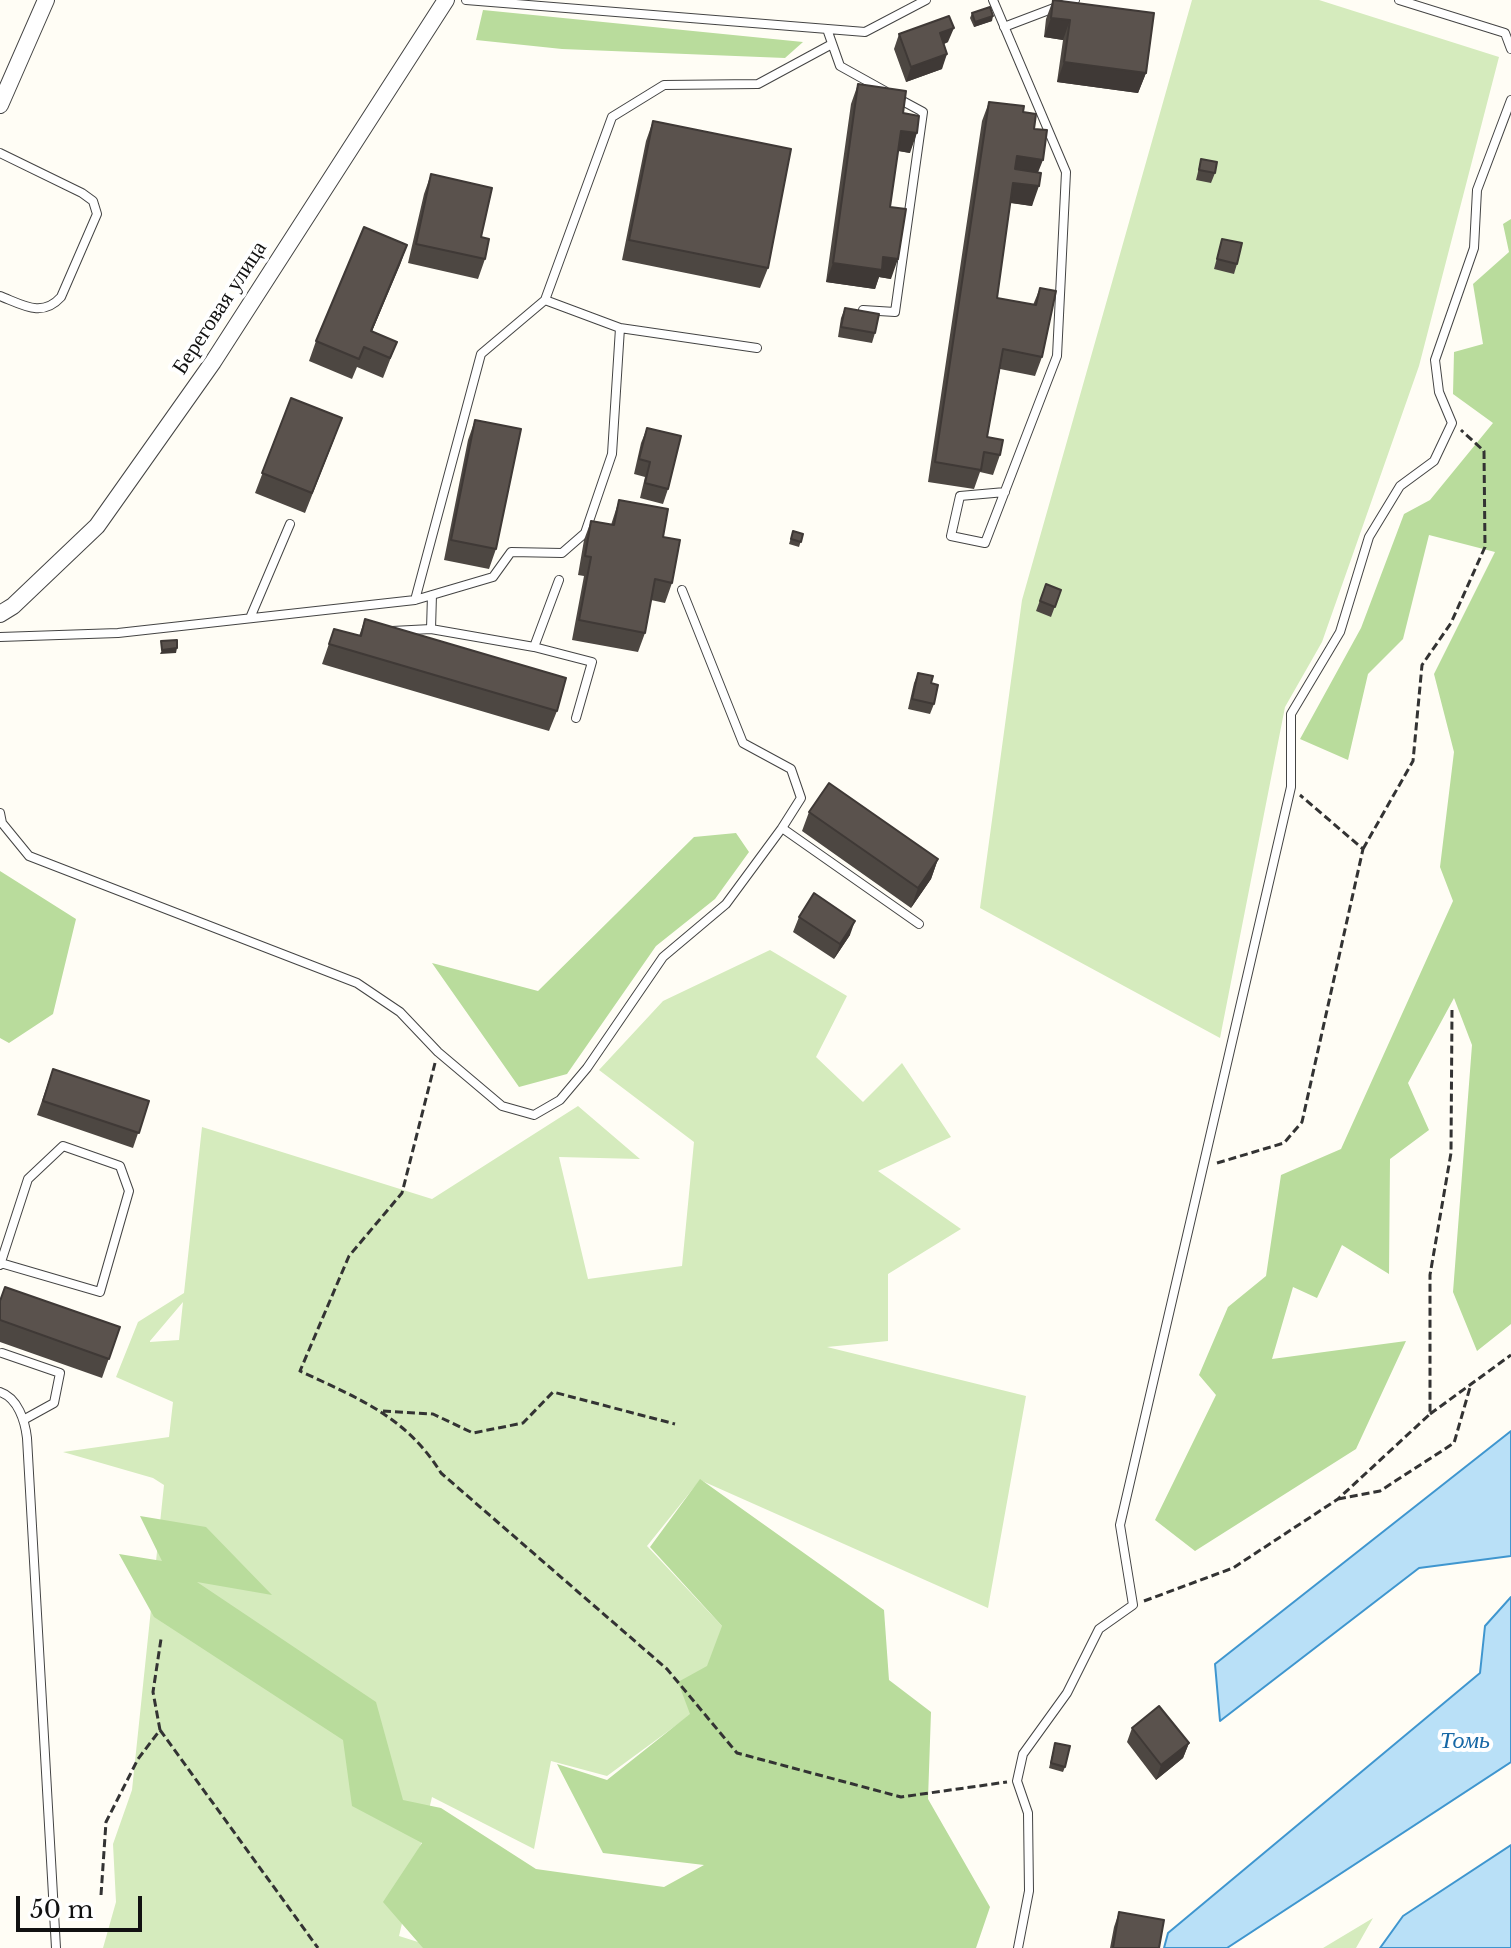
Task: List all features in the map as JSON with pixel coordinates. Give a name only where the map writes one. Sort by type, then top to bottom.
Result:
[{"type":"street","points":[[0,105],[46,0]]},
{"type":"street","name":"Береговая улица","points":[[0,614],[13,606],[97,526],[213,362],[446,0]]},
{"type":"lane","points":[[466,0],[865,32],[926,0]]},
{"type":"lane","points":[[993,0],[1066,172],[1057,356],[1005,492],[985,543],[951,536],[960,496],[1005,492]]},
{"type":"lane","points":[[1004,27],[1075,0]]},
{"type":"lane","points":[[1399,0],[1505,33],[1511,49]]},
{"type":"lane","points":[[827,29],[840,66],[923,112],[895,312],[863,310]]},
{"type":"lane","points":[[415,600],[481,354],[545,300],[612,117],[664,85],[758,84],[832,44]]},
{"type":"lane","points":[[1018,1948],[1029,1891],[1028,1813],[1017,1781],[1023,1754],[1067,1693],[1099,1629],[1133,1605],[1120,1525],[1291,787],[1291,714],[1340,632],[1369,537],[1400,486],[1434,461],[1452,423],[1439,392],[1435,360],[1474,248],[1477,190],[1511,100]]},
{"type":"lane","points":[[0,153],[82,193],[93,201],[97,214],[61,297],[51,308],[41,310],[0,296]]},
{"type":"lane","points":[[545,300],[620,328],[757,348]]},
{"type":"lane","points":[[0,637],[118,633],[415,600],[493,577],[511,552],[562,553],[585,533],[612,454],[620,328]]},
{"type":"lane","points":[[250,618],[290,524]]},
{"type":"lane","points":[[534,647],[559,580]]},
{"type":"lane","points":[[0,813],[2,823],[29,856],[357,983],[400,1012],[438,1052],[502,1106],[534,1115],[560,1100],[587,1068],[663,957],[726,904],[801,798],[791,769],[743,743],[682,590]]},
{"type":"lane","points":[[431,629],[432,595]]},
{"type":"lane","points":[[387,631],[431,629],[534,647],[592,662],[576,718]]},
{"type":"lane","points":[[782,828],[919,924]]},
{"type":"lane","points":[[63,1146],[120,1166],[129,1191],[100,1292],[0,1264],[28,1179],[63,1146]]},
{"type":"lane","points":[[2,1353],[60,1373],[54,1403],[25,1419]]},
{"type":"lane","points":[[0,1392],[7,1394],[25,1419],[56,1948]]},
{"type":"path","points":[[1205,1166],[1284,1143],[1302,1122],[1363,849],[1413,761],[1422,665],[1451,623],[1485,547],[1484,451],[1452,423]]},
{"type":"path","points":[[1291,787],[1363,849]]},
{"type":"path","points":[[1430,1414],[1430,1275],[1451,1153],[1452,1010]]},
{"type":"path","points":[[438,1052],[402,1193],[349,1256],[300,1371],[383,1411],[424,1445],[441,1473],[667,1669],[737,1753],[901,1797],[1017,1781]]},
{"type":"path","points":[[1133,1605],[1233,1568],[1338,1499],[1430,1414],[1511,1355]]},
{"type":"path","points":[[1338,1499],[1380,1491],[1454,1443],[1471,1384]]},
{"type":"path","points":[[383,1411],[433,1414],[473,1433],[523,1423],[553,1392],[675,1424]]},
{"type":"path","points":[[161,1639],[153,1692],[160,1730],[318,1948]]},
{"type":"path","points":[[101,1895],[106,1822],[138,1759],[160,1730]]},
{"type":"green space","points":[[1192,0],[1319,0],[1499,57],[1419,366],[1322,642],[1285,707],[1220,1038],[980,908],[1022,600]]},
{"type":"green space","points":[[483,10],[803,42],[785,58],[562,49],[476,40]]},
{"type":"green space","points":[[1511,219],[1511,1324],[1477,1351],[1453,1292],[1472,1045],[1454,998],[1408,1083],[1429,1130],[1390,1159],[1389,1274],[1342,1245],[1317,1298],[1293,1287],[1272,1359],[1406,1341],[1356,1449],[1195,1551],[1155,1520],[1216,1395],[1199,1375],[1228,1307],[1266,1276],[1281,1175],[1341,1149],[1453,901],[1440,867],[1454,752],[1434,674],[1495,552],[1429,535],[1403,639],[1368,674],[1348,760],[1300,739],[1361,628],[1404,514],[1430,500],[1493,423],[1453,394],[1454,352],[1483,344],[1473,284],[1509,252],[1503,224]]},
{"type":"green space","points":[[736,833],[749,852],[715,899],[656,946],[567,1074],[519,1087],[432,963],[538,991],[694,837]]},
{"type":"green space","points":[[0,871],[76,919],[53,1014],[9,1043],[0,1038]]},
{"type":"green space","points":[[770,950],[847,996],[816,1057],[863,1102],[902,1063],[951,1137],[878,1171],[961,1229],[888,1274],[888,1341],[827,1347],[1026,1396],[988,1608],[700,1480],[647,1546],[723,1627],[697,1710],[607,1776],[551,1761],[534,1849],[432,1797],[399,1936],[437,1948],[103,1948],[116,1902],[113,1844],[132,1790],[164,1485],[153,1478],[63,1452],[169,1437],[173,1402],[116,1377],[138,1322],[184,1293],[202,1127],[432,1199],[578,1106],[640,1159],[559,1157],[588,1279],[682,1266],[694,1142],[599,1070],[663,1001]],"holes":[[[183,1302],[179,1340],[150,1342]]]},
{"type":"green space","points":[[700,1479],[884,1610],[889,1680],[931,1712],[928,1799],[990,1907],[976,1948],[423,1948],[383,1902],[422,1843],[352,1806],[343,1740],[154,1617],[119,1554],[162,1561],[140,1516],[206,1527],[272,1595],[197,1582],[376,1702],[403,1800],[441,1808],[536,1869],[664,1887],[704,1865],[603,1853],[557,1764],[607,1780],[690,1714],[678,1682],[707,1666],[722,1626],[650,1547]]},
{"type":"green space","points":[[1373,1918],[1356,1948],[1323,1948]]},
{"type":"water","points":[[1511,1431],[1511,1556],[1419,1568],[1220,1721],[1215,1664]]},
{"type":"water","name":"Томь","points":[[1511,1597],[1511,1762],[1227,1948],[1164,1948],[1168,1933],[1480,1673],[1485,1626]]},
{"type":"water","points":[[1511,1845],[1511,1948],[1380,1948],[1403,1916]]},
{"type":"building","points":[[1053,0],[1154,13],[1146,73],[1064,62],[1070,20],[1051,18]]},
{"type":"building","points":[[990,7],[993,16],[975,22],[972,13]]},
{"type":"building","points":[[949,16],[954,28],[940,33],[947,54],[911,67],[899,34]]},
{"type":"building","points":[[858,84],[906,91],[903,113],[919,116],[917,133],[901,131],[890,207],[906,209],[898,259],[883,257],[882,270],[833,263]]},
{"type":"building","points":[[989,102],[1024,106],[1023,112],[1036,114],[1034,129],[1047,130],[1043,160],[1017,156],[1015,169],[1041,173],[1039,186],[1013,183],[997,298],[1036,305],[1040,288],[1056,291],[1042,357],[1003,349],[987,437],[1003,440],[1000,455],[984,452],[981,470],[935,462]]},
{"type":"building","points":[[653,121],[791,149],[768,268],[629,240]]},
{"type":"building","points":[[1201,159],[1217,162],[1215,173],[1199,170]]},
{"type":"building","points":[[431,174],[492,188],[481,237],[489,239],[485,259],[416,244]]},
{"type":"building","points":[[364,227],[407,245],[371,331],[397,342],[390,358],[364,347],[359,359],[316,341]]},
{"type":"building","points":[[1222,239],[1242,243],[1237,264],[1217,259]]},
{"type":"building","points":[[845,308],[879,314],[875,333],[841,327]]},
{"type":"building","points":[[291,398],[342,418],[312,493],[262,473]]},
{"type":"building","points":[[475,420],[521,429],[496,549],[451,540]]},
{"type":"building","points":[[647,428],[681,436],[668,489],[645,483],[650,462],[639,459]]},
{"type":"building","points":[[619,500],[668,509],[663,537],[680,540],[672,583],[655,579],[645,633],[579,620],[591,557],[585,556],[591,521],[614,525]]},
{"type":"building","points":[[793,531],[803,534],[801,542],[791,539]]},
{"type":"building","points":[[1046,584],[1061,590],[1055,607],[1040,601]]},
{"type":"building","points":[[365,619],[566,678],[557,711],[329,644],[334,629],[361,636]]},
{"type":"building","points":[[177,640],[177,648],[162,650],[161,641]]},
{"type":"building","points":[[918,673],[933,676],[931,683],[938,685],[934,704],[912,699]]},
{"type":"building","points":[[829,783],[938,859],[918,888],[809,812]]},
{"type":"building","points":[[814,893],[855,921],[840,944],[799,917]]},
{"type":"building","points":[[53,1069],[149,1101],[139,1133],[43,1101]]},
{"type":"building","points":[[5,1287],[120,1327],[109,1359],[0,1320],[0,1301]]},
{"type":"building","points":[[1159,1706],[1189,1743],[1161,1765],[1132,1728]]},
{"type":"building","points":[[1055,1743],[1070,1746],[1065,1767],[1051,1763]]},
{"type":"building","points":[[1119,1912],[1164,1920],[1159,1948],[1113,1948]]}]
